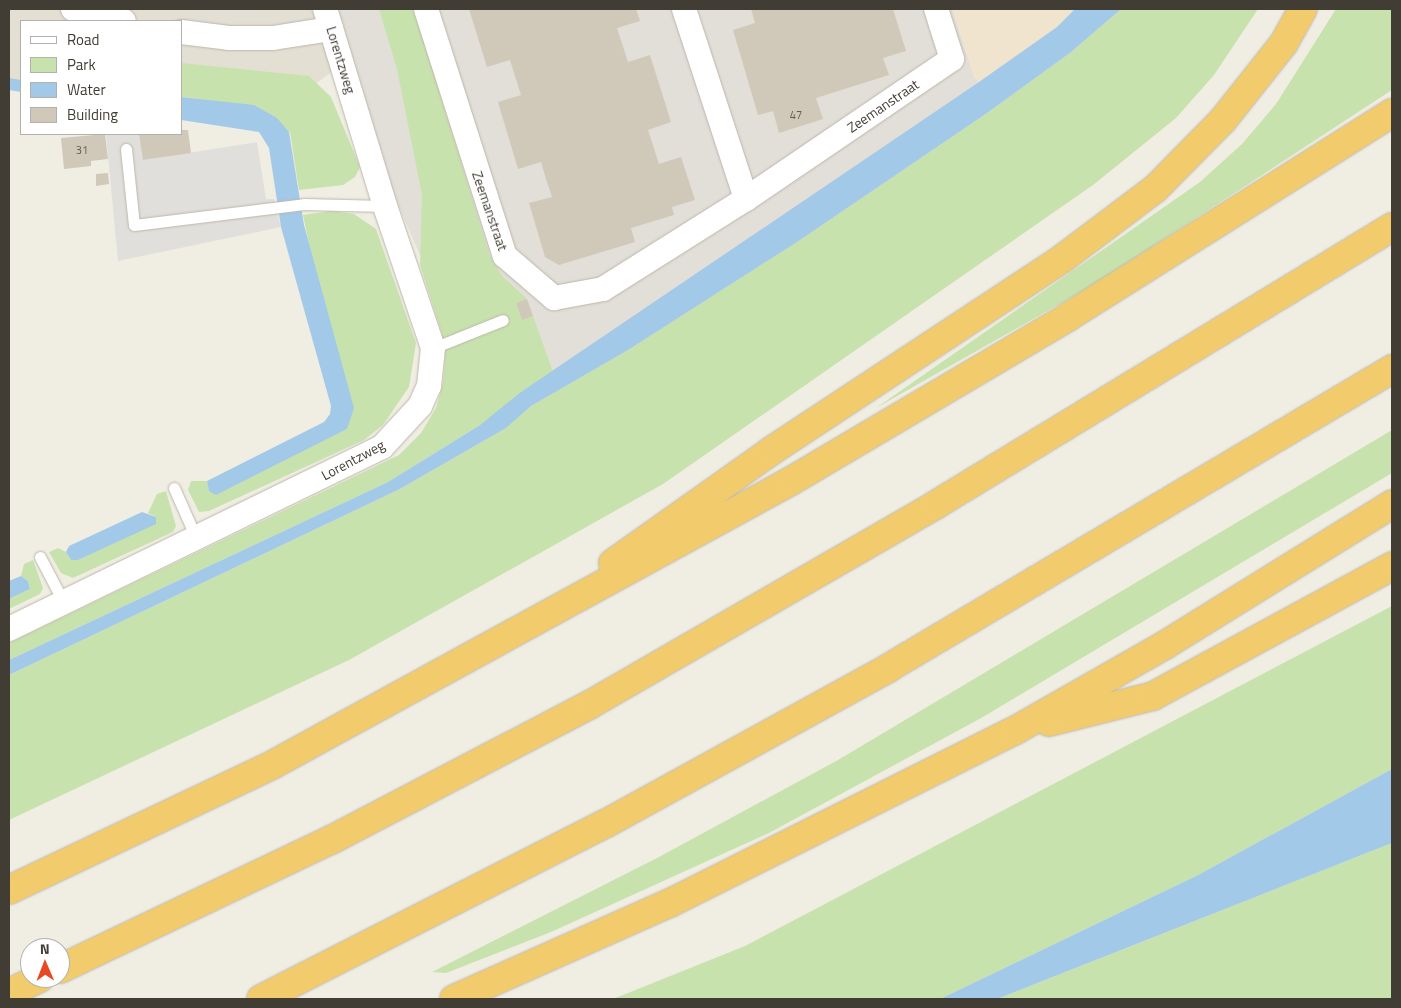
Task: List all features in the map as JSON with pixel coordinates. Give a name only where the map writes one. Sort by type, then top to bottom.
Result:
[{"type":"highway","points":[[501,642],[771,451],[1062,259],[1155,189],[1223,120],[1284,44],[1303,9]]},
{"type":"highway","points":[[9,890],[274,764],[501,642],[833,456],[1068,317],[1392,114]]},
{"type":"highway","points":[[70,964],[331,840],[591,704],[937,504],[1392,227]]},
{"type":"highway","points":[[261,999],[605,824],[890,667],[1392,369]]},
{"type":"highway","points":[[454,999],[670,903],[1016,730],[1165,645],[1392,504]]},
{"type":"highway","points":[[1016,730],[1153,696],[1392,566]]},
{"type":"street","points":[[73,9],[120,20]]},
{"type":"street","name":"Zeemanstraat","points":[[426,9],[505,256],[554,298],[603,289],[746,199],[952,59],[936,9]]},
{"type":"street","points":[[684,9],[746,199]]},
{"type":"street","points":[[182,32],[229,38],[273,38],[328,19]]},
{"type":"street","name":"Lorentzweg","points":[[9,629],[197,540],[382,447],[392,439],[423,399],[429,386],[433,348],[385,206],[328,19]]},
{"type":"lane","points":[[126,149],[134,225],[276,210],[304,204],[385,206]]},
{"type":"lane","points":[[433,348],[503,320]]},
{"type":"lane","points":[[174,488],[197,540]]},
{"type":"lane","points":[[40,557],[64,603]]},
{"type":"shaded area","points":[[9,9],[314,9],[339,67],[264,120],[182,108],[182,20],[20,20],[20,85],[9,83]]},
{"type":"shaded area","points":[[183,9],[254,9],[254,13],[243,14]]},
{"type":"shaded area","points":[[314,9],[952,9],[974,77],[979,82],[1057,27],[1075,9],[1162,9],[515,476]]},
{"type":"shaded area","points":[[952,9],[1075,9],[1057,27],[979,82],[974,77]]},
{"type":"shaded area","points":[[106,135],[139,135],[144,160],[257,142],[266,199],[274,199],[281,227],[118,261]]},
{"type":"green space","points":[[379,9],[414,9],[489,254],[502,276],[527,299],[516,303],[522,319],[533,316],[553,372],[480,425],[388,482],[9,660],[9,643],[399,455],[421,433],[436,408],[443,383],[445,359],[442,334],[420,265],[422,195],[397,69]]},
{"type":"green space","points":[[1121,9],[1258,9],[1214,75],[1176,118],[1093,185],[663,484],[349,660],[9,820],[9,675],[400,489],[506,428],[531,406],[628,350],[797,242],[987,113],[1071,52]]},
{"type":"green space","points":[[1336,9],[1392,9],[1392,90],[1095,284],[876,408],[1200,182],[1242,144],[1276,104]]},
{"type":"green space","points":[[182,63],[309,76],[331,97],[360,167],[355,177],[343,185],[299,190],[290,132],[195,98],[182,97]]},
{"type":"green space","points":[[332,211],[354,214],[376,229],[416,343],[409,387],[383,425],[364,440],[209,511],[199,512],[188,490],[191,481],[207,481],[209,490],[347,429],[303,215]]},
{"type":"green space","points":[[1392,430],[1392,473],[983,717],[769,833],[551,932],[446,973],[432,972],[659,857],[838,760]]},
{"type":"green space","points":[[166,491],[176,526],[173,532],[73,578],[61,573],[49,552],[58,548],[66,552],[71,560],[156,517],[148,513],[157,494]]},
{"type":"green space","points":[[33,560],[43,588],[40,594],[9,609],[9,599],[30,589],[28,581],[21,576],[24,564]]},
{"type":"green space","points":[[1392,606],[1392,769],[1198,875],[940,999],[613,999],[745,946]]},
{"type":"green space","points":[[1392,843],[1392,999],[997,999]]},
{"type":"water","points":[[1075,9],[1121,9],[1071,52],[987,113],[797,242],[628,350],[531,406],[506,428],[400,489],[9,675],[9,660],[388,482],[480,425],[521,392],[979,82],[1057,27]]},
{"type":"water","points":[[9,78],[20,80],[20,92],[9,90]]},
{"type":"water","points":[[182,97],[254,105],[277,118],[289,132],[304,225],[354,408],[347,429],[216,495],[209,491],[207,481],[324,422],[330,414],[331,406],[281,227],[269,148],[259,132],[182,120]]},
{"type":"water","points":[[142,512],[156,517],[156,524],[78,560],[71,560],[66,552],[69,546]]},
{"type":"water","points":[[21,576],[28,581],[30,589],[9,599],[9,581]]},
{"type":"water","points":[[1392,769],[1392,843],[997,999],[940,999],[1198,875]]},
{"type":"building","points":[[469,9],[636,9],[640,21],[617,28],[628,62],[650,55],[671,122],[648,130],[659,164],[681,157],[695,200],[672,207],[674,215],[631,228],[635,242],[559,265],[545,257],[529,203],[552,197],[541,162],[518,169],[498,102],[521,95],[510,60],[487,67]]},
{"type":"building","points":[[751,9],[893,9],[906,51],[883,58],[889,75],[816,98],[823,119],[779,133],[773,111],[758,115],[733,30],[755,23]]},
{"type":"building","points":[[182,130],[188,130],[191,153],[143,160],[139,135],[182,135]]},
{"type":"building","points":[[105,135],[108,159],[91,161],[91,166],[64,169],[61,138]]},
{"type":"building","points":[[108,173],[109,184],[96,186],[96,174]]},
{"type":"building","points":[[527,299],[533,316],[522,320],[516,303]]}]
